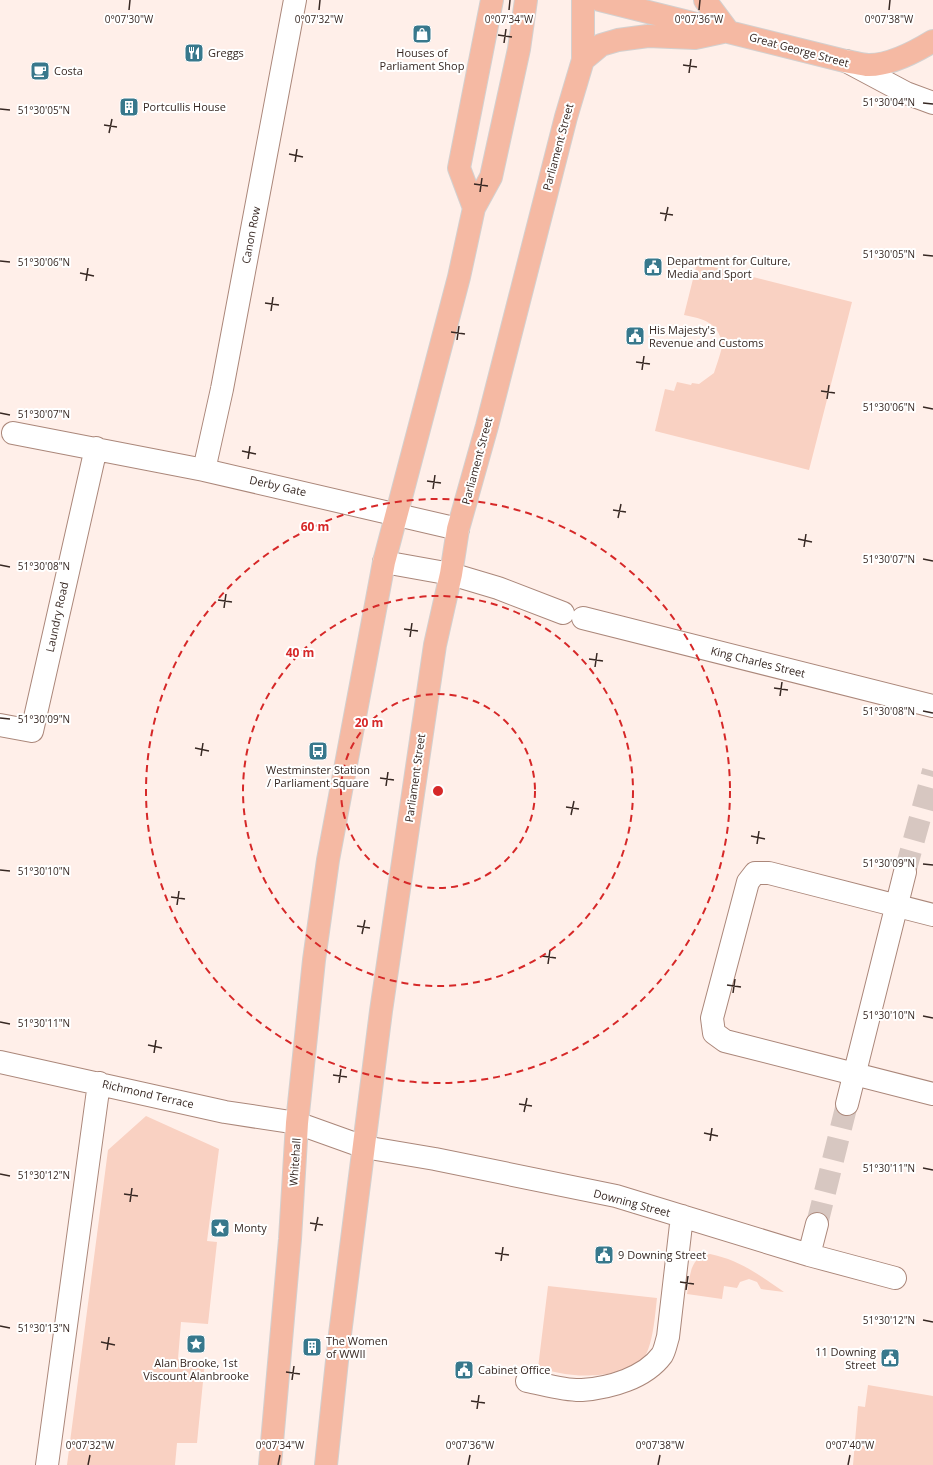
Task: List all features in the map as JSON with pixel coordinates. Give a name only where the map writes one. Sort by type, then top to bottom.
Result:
[{"type":"main road","points":[[474,208],[459,168],[492,0]]},
{"type":"main road","points":[[384,562],[398,514],[459,277],[474,208],[491,177],[519,49],[526,0]]},
{"type":"main road","name":"Parliament Street","points":[[364,1147],[402,868],[435,644],[451,574],[458,529],[487,426],[566,117],[583,60],[583,0]]},
{"type":"main road","name":"Great George Street","points":[[600,0],[845,61]]},
{"type":"main road","points":[[705,0],[728,31]]},
{"type":"main road","name":"Great George Street","points":[[583,60],[601,46],[618,40],[648,36],[695,38],[728,31]]},
{"type":"main road","points":[[845,61],[868,65],[882,63],[920,49],[933,41]]},
{"type":"main road","name":"Whitehall","points":[[270,1465],[290,1239],[297,1123],[314,960],[328,860],[384,562]]},
{"type":"main road","points":[[326,1465],[340,1334],[364,1147]]},
{"type":"street","name":"Canon Row","points":[[204,470],[222,389],[296,0]]},
{"type":"street","name":"Great George Street","points":[[845,61],[906,93],[933,103]]},
{"type":"street","name":"Derby Gate","points":[[13,433],[204,470],[458,529]]},
{"type":"street","name":"Laundry Road","points":[[0,725],[32,731],[96,448]]},
{"type":"street","name":"King Charles Street","points":[[384,562],[451,574],[498,588],[573,615],[933,706]]},
{"type":"street","points":[[846,1104],[905,872]]},
{"type":"street","points":[[933,915],[769,873],[755,873],[748,882],[712,1018],[714,1033],[725,1041],[933,1094]]},
{"type":"street","name":"Richmond Terrace","points":[[0,1062],[226,1112],[297,1123],[364,1147]]},
{"type":"street","points":[[47,1465],[99,1083]]},
{"type":"street","name":"Downing Street","points":[[364,1147],[435,1158],[608,1195],[895,1278]]},
{"type":"street","points":[[527,1381],[581,1390],[617,1383],[636,1377],[652,1367],[663,1354],[668,1337],[682,1216]]},
{"type":"street","points":[[809,1254],[817,1224]]},
{"type":"shaded area","points":[[697,263],[852,302],[809,470],[655,431],[665,389],[674,391],[677,382],[691,385],[692,383],[699,384],[714,373],[721,349],[722,343],[720,336],[713,326],[703,320],[684,315]]},
{"type":"shaded area","points":[[146,1116],[219,1149],[207,1241],[217,1242],[208,1324],[181,1322],[178,1359],[205,1361],[197,1443],[177,1443],[175,1465],[67,1465],[108,1150]]},
{"type":"shaded area","points":[[710,1254],[740,1264],[758,1274],[784,1292],[761,1289],[757,1282],[749,1279],[740,1282],[737,1288],[724,1286],[722,1299],[687,1294],[690,1275],[694,1263],[703,1256]]},
{"type":"shaded area","points":[[548,1286],[657,1298],[651,1340],[646,1355],[642,1361],[629,1369],[620,1372],[600,1375],[570,1375],[538,1368]]},
{"type":"shaded area","points":[[868,1385],[933,1396],[933,1465],[853,1465],[858,1406],[865,1407]]},
{"type":"tunnel","points":[[905,872],[933,771]]},
{"type":"tunnel","points":[[817,1224],[847,1104]]},
{"type":"place","name":"Houses of Parliament Shop","points":[[422,34]]},
{"type":"place","name":"Greggs","points":[[194,53]]},
{"type":"place","name":"Costa","points":[[40,71]]},
{"type":"place","name":"Portcullis House","points":[[129,107]]},
{"type":"place","name":"Department for Culture, Media and Sport","points":[[653,267]]},
{"type":"place","name":"His Majesty's Revenue and Customs","points":[[635,336]]},
{"type":"place","name":"Westminster Station / Parliament Square","points":[[318,751]]},
{"type":"place","name":"Monty","points":[[220,1228]]},
{"type":"place","name":"9 Downing Street","points":[[604,1255]]},
{"type":"place","name":"Alan Brooke, 1st Viscount Alanbrooke","points":[[196,1344]]},
{"type":"place","name":"The Women of WWII","points":[[312,1347]]},
{"type":"place","name":"11 Downing Street","points":[[890,1358]]},
{"type":"place","name":"Cabinet Office","points":[[464,1370]]}]
